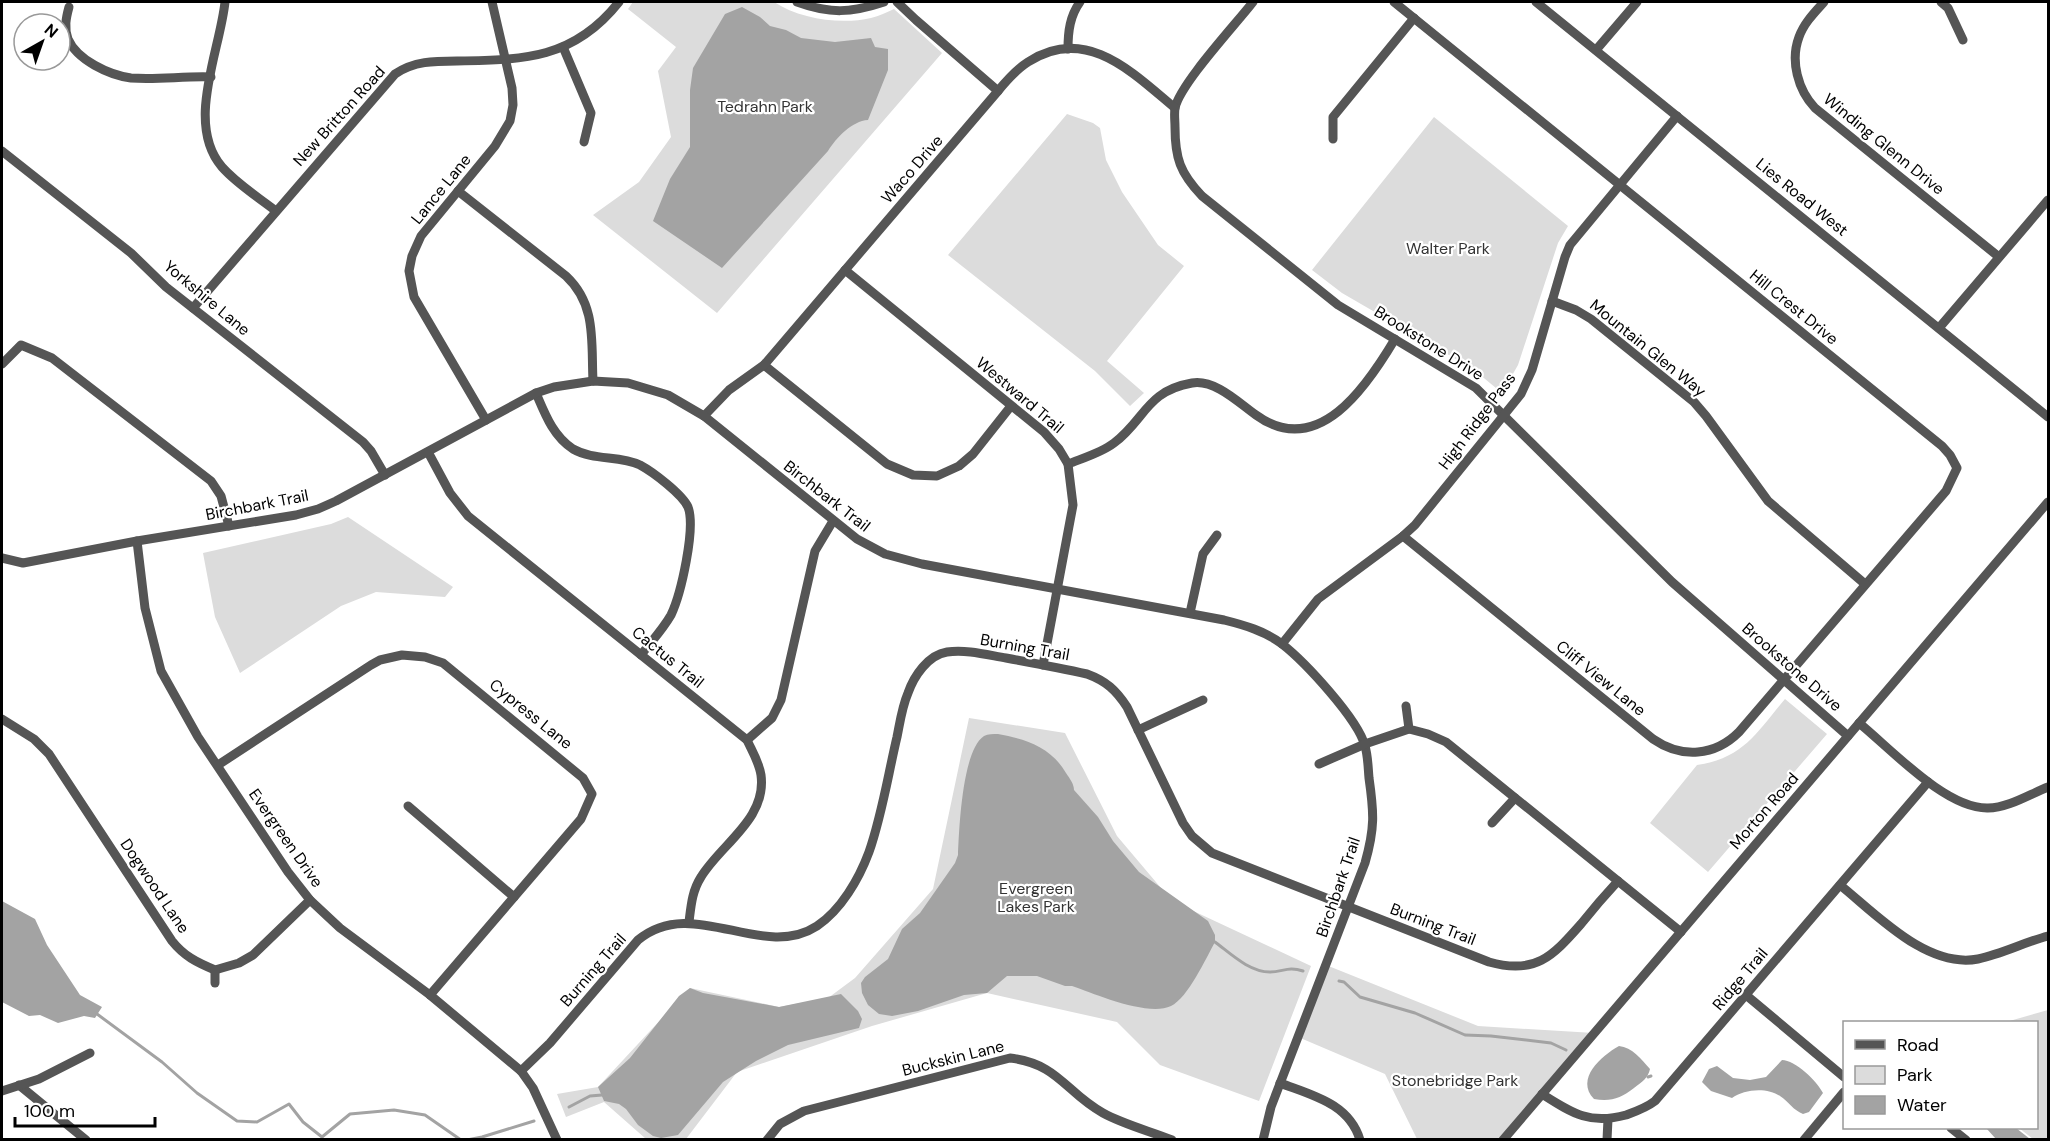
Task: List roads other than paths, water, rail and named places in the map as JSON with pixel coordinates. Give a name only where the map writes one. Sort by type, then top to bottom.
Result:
[{"type":"street","points":[[225,2],[205,113],[205,126],[212,151],[222,167],[276,211]]},
{"type":"street","name":"Lance Lane","points":[[486,420],[414,297],[410,265],[417,243],[495,146],[510,121],[513,105],[512,88],[492,2]]},
{"type":"street","name":"New Britton Road","points":[[193,308],[400,70],[423,62],[505,60],[536,56],[563,47],[596,26],[619,2]]},
{"type":"street","points":[[796,2],[823,9],[848,11],[884,2]]},
{"type":"street","points":[[897,2],[998,91]]},
{"type":"street","points":[[1068,49],[1068,34],[1072,16],[1080,2]]},
{"type":"street","name":"Brookstone Drive","points":[[1253,2],[1189,81],[1175,108],[1175,149],[1182,171],[1192,185],[1202,196],[1331,300],[1466,380],[1672,582],[1848,736]]},
{"type":"street","name":"Hill Crest Drive","points":[[1394,2],[1933,438],[1950,455],[1957,468],[1950,485],[1784,680]]},
{"type":"street","name":"Lies Road West","points":[[1536,2],[2049,417]]},
{"type":"street","points":[[1596,50],[1637,2]]},
{"type":"street","name":"Winding Glenn Drive","points":[[1824,2],[1802,29],[1796,45],[1798,80],[1805,96],[1815,108],[1999,257]]},
{"type":"street","points":[[1941,2],[1948,8],[1963,40]]},
{"type":"street","points":[[69,7],[65,24],[71,43],[83,57],[109,72],[149,79],[211,77]]},
{"type":"street","points":[[1333,139],[1333,117],[1414,18]]},
{"type":"street","points":[[563,47],[591,113],[584,142]]},
{"type":"street","name":"Waco Drive","points":[[704,416],[729,390],[764,366],[998,91],[1029,62],[1042,55],[1068,49],[1096,52],[1115,60],[1175,108]]},
{"type":"street","name":"High Ridge Pass","points":[[1282,644],[1318,599],[1415,525],[1521,394],[1528,381],[1570,245],[1677,116]]},
{"type":"street","name":"Yorkshire Lane","points":[[2,151],[131,253],[166,287],[363,442],[385,475]]},
{"type":"street","points":[[458,191],[566,276],[578,289],[586,303],[590,320],[592,381]]},
{"type":"street","points":[[1939,328],[2049,200]]},
{"type":"street","name":"Westward Trail","points":[[845,270],[1051,438],[1068,464],[1073,505],[1044,665]]},
{"type":"street","name":"Mountain Glen Way","points":[[1552,301],[1576,310],[1591,319],[1694,402],[1768,501],[1865,584]]},
{"type":"street","points":[[1068,464],[1114,443],[1159,396],[1172,389],[1194,383],[1227,393],[1256,416],[1280,427],[1311,427],[1320,424],[1334,417],[1346,405],[1383,360],[1395,339]]},
{"type":"street","points":[[2,364],[21,345],[52,358],[200,470],[221,496],[229,526]]},
{"type":"street","points":[[764,366],[887,464],[913,475],[937,476],[959,466],[973,454],[1011,406]]},
{"type":"street","name":"Birchbark Trail","points":[[2,558],[22,562],[296,515],[318,509],[536,393],[554,387],[592,381],[628,383],[656,390],[678,400],[704,416],[833,521],[871,548],[896,558],[1251,627],[1282,644],[1338,702],[1365,744],[1374,816],[1374,827],[1365,863],[1280,1083],[1263,1140]]},
{"type":"street","points":[[536,393],[551,425],[563,441],[583,453],[639,465],[678,494],[687,505],[690,517],[689,545],[675,605],[666,622],[641,655]]},
{"type":"street","name":"Cactus Trail","points":[[428,452],[461,509],[747,740],[757,759],[761,775],[758,801],[748,820],[701,876],[694,891],[689,922]]},
{"type":"street","name":"Morton Road","points":[[1503,1140],[2049,502]]},
{"type":"street","points":[[747,740],[772,718],[781,700],[815,551],[833,521]]},
{"type":"street","points":[[1190,614],[1203,554],[1217,535]]},
{"type":"street","name":"Cliff View Lane","points":[[1403,536],[1653,739],[1671,750],[1698,753],[1715,749],[1728,742],[1784,680]]},
{"type":"street","name":"Evergreen Drive","points":[[137,541],[145,608],[161,671],[198,736],[288,872],[310,900],[340,928],[430,995],[522,1071],[533,1088],[557,1140]]},
{"type":"street","name":"Burning Trail","points":[[522,1071],[550,1043],[638,940],[652,930],[689,922],[787,937],[807,931],[821,922],[846,895],[869,853],[906,697],[914,681],[929,661],[939,654],[948,652],[983,654],[1044,665],[1087,674],[1110,685],[1119,694],[1183,823],[1201,845],[1224,859],[1489,962],[1517,967],[1544,959],[1559,949],[1618,881]]},
{"type":"street","name":"Cypress Lane","points":[[218,765],[380,660],[402,655],[415,655],[443,663],[584,778],[592,794],[586,812],[430,995]]},
{"type":"street","points":[[1138,730],[1203,700]]},
{"type":"street","points":[[1406,706],[1409,729]]},
{"type":"street","name":"Dogwood Lane","points":[[2,719],[34,739],[49,754],[180,952],[193,961],[215,970]]},
{"type":"street","points":[[1859,723],[1928,782],[1960,803],[1988,808],[2049,787]]},
{"type":"street","points":[[1319,764],[1365,744],[1409,729],[1446,742],[1681,932]]},
{"type":"street","name":"Ridge Trail","points":[[1542,1094],[1576,1114],[1588,1118],[1608,1119],[1642,1110],[1655,1101],[1928,782]]},
{"type":"street","points":[[1492,823],[1515,798]]},
{"type":"street","points":[[408,806],[514,897]]},
{"type":"street","points":[[1840,885],[1917,946],[1944,957],[1977,959],[2049,936]]},
{"type":"street","points":[[215,983],[215,970],[239,963],[252,955],[310,900]]},
{"type":"street","points":[[1746,995],[1843,1075]]},
{"type":"street","points":[[2,1091],[39,1079],[90,1053]]},
{"type":"street","name":"Buckskin Lane","points":[[767,1139],[780,1124],[804,1111],[1010,1058],[1038,1064],[1052,1072],[1102,1112],[1172,1140]]},
{"type":"street","points":[[1280,1083],[1334,1105],[1348,1117],[1360,1140]]},
{"type":"street","points":[[19,1084],[86,1140]]},
{"type":"street","points":[[1804,1140],[1843,1094]]},
{"type":"street","points":[[1607,1140],[1608,1119]]},
{"type":"street","points":[[1952,1129],[1966,1140]]},
{"type":"water","points":[[742,7],[760,17],[770,26],[786,30],[801,38],[835,42],[871,38],[875,47],[888,49],[888,70],[868,120],[856,123],[835,141],[722,268],[653,221],[670,179],[690,147],[690,90],[693,68],[725,14]]},
{"type":"water","points":[[998,734],[1028,742],[1053,757],[1070,779],[1074,790],[1098,817],[1113,841],[1139,872],[1208,921],[1215,935],[1215,942],[1184,995],[1171,1006],[1161,1009],[1136,1007],[1037,976],[1007,976],[987,993],[964,995],[918,1011],[892,1016],[879,1014],[868,1005],[862,993],[861,983],[865,977],[888,959],[902,929],[920,913],[955,863],[958,855],[963,792],[971,757],[984,736]]},
{"type":"water","points":[[2,901],[35,919],[47,945],[80,995],[102,1007],[95,1018],[84,1016],[58,1023],[40,1015],[29,1016],[2,1002]]},
{"type":"water","points":[[690,988],[703,993],[779,1007],[841,994],[858,1011],[862,1019],[859,1028],[788,1045],[756,1061],[723,1082],[678,1135],[661,1138],[653,1136],[638,1125],[626,1109],[619,1104],[604,1101],[598,1087],[630,1058],[679,996]]},
{"type":"water","points":[[1619,1046],[1632,1051],[1640,1058],[1650,1069],[1648,1075],[1640,1084],[1620,1097],[1606,1100],[1594,1099],[1587,1084],[1589,1076],[1598,1062]]},
{"type":"water","points":[[1782,1060],[1793,1063],[1805,1072],[1823,1093],[1809,1112],[1803,1114],[1780,1096],[1769,1091],[1749,1091],[1732,1098],[1711,1091],[1702,1082],[1709,1069],[1717,1066],[1733,1078],[1750,1080],[1766,1077]]},
{"type":"water","points":[[1987,1129],[2017,1129],[2030,1139],[1996,1139]]},
{"type":"waterway","points":[[1215,942],[1255,969],[1270,972],[1289,969],[1303,971]]},
{"type":"waterway","points":[[1339,981],[1344,982],[1360,997],[1415,1013],[1465,1035],[1551,1043],[1566,1050]]},
{"type":"waterway","points":[[97,1014],[162,1062],[197,1093],[237,1121],[257,1122],[289,1104],[303,1122],[322,1137],[350,1114],[394,1110],[425,1115],[461,1140]]},
{"type":"waterway","points":[[569,1107],[590,1096],[602,1095]]},
{"type":"waterway","points":[[467,1140],[534,1121]]},
{"type":"park label","name":"Tedrahn Park","points":[[765,106]]},
{"type":"park label","name":"Walter Park","points":[[1448,248]]},
{"type":"park label","name":"Evergreen Lakes Park","points":[[1036,897]]},
{"type":"park label","name":"Stonebridge Park","points":[[1455,1080]]}]
